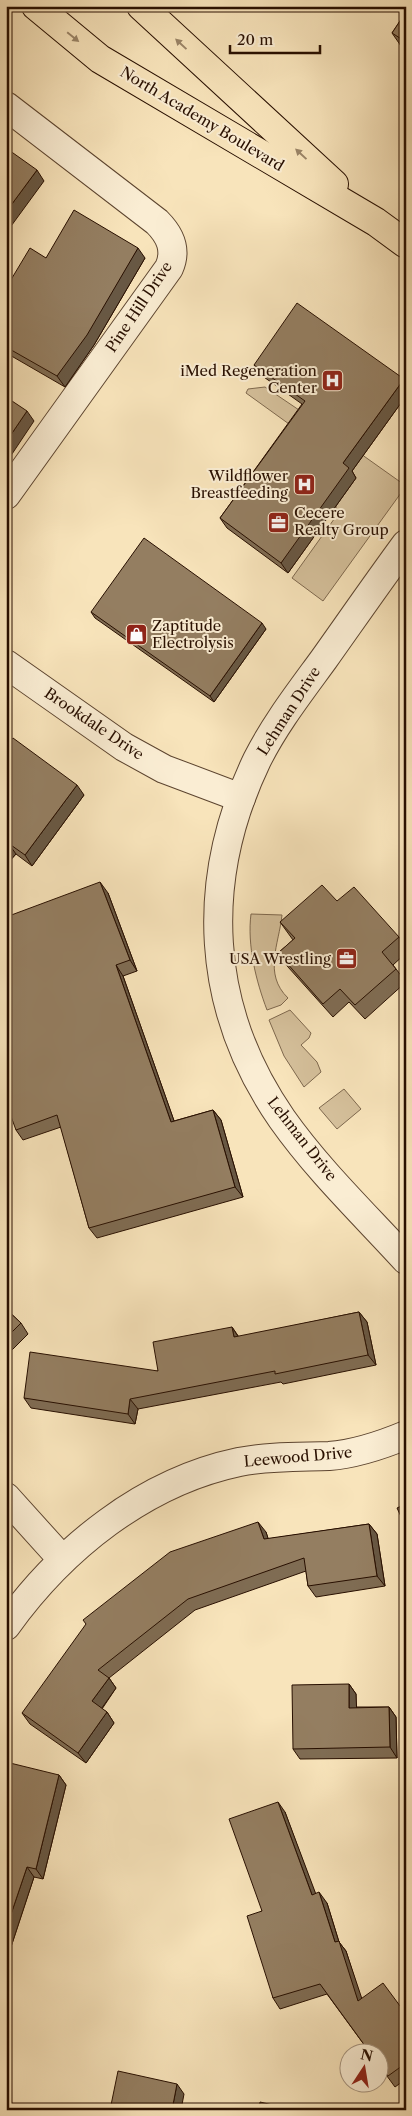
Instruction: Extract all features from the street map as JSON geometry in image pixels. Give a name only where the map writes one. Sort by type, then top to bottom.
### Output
[{"type":"highway","name":"North Academy Boulevard","points":[[36,6],[100,60],[376,222],[406,244]]},
{"type":"highway","name":"North Academy Boulevard","points":[[141,6],[376,222]]},
{"type":"street","name":"Pine Hill Drive","points":[[6,106],[157,222],[169,237],[173,254],[169,268],[6,495]]},
{"type":"street","name":"Lehman Drive","points":[[406,544],[275,728],[258,758],[241,798],[227,848],[218,907],[217,927],[224,988],[242,1047],[262,1086],[288,1127],[324,1171],[406,1260]]},
{"type":"street","name":"Brookdale Drive","points":[[6,664],[108,737],[131,751],[164,769],[241,798]]},
{"type":"street","name":"Leewood Drive","points":[[6,1626],[27,1596],[62,1558],[114,1518],[150,1495],[200,1473],[239,1462],[284,1456],[331,1456],[369,1449],[406,1435]]},
{"type":"street","points":[[6,1497],[62,1558]]},
{"type":"shaded area","points":[[265,387],[299,410],[289,424],[246,393],[248,389]]},
{"type":"shaded area","points":[[306,415],[406,486],[323,601],[292,578],[337,515],[336,506]]},
{"type":"shaded area","points":[[251,914],[282,915],[274,958],[274,969],[280,989],[288,998],[281,1005],[267,1010],[253,963],[250,938]]},
{"type":"shaded area","points":[[290,1010],[311,1033],[309,1038],[301,1045],[317,1062],[321,1072],[304,1087],[284,1056],[269,1020]]},
{"type":"shaded area","points":[[344,1089],[361,1109],[337,1129],[319,1108]]},
{"type":"building","points":[[406,12],[406,42],[392,33]]},
{"type":"building","points":[[6,148],[37,170],[6,212]]},
{"type":"building","points":[[74,210],[138,248],[87,335],[57,376],[6,347],[6,288],[30,248],[46,258]]},
{"type":"building","points":[[297,303],[404,379],[343,463],[349,468],[281,563],[220,518],[305,401],[254,365]]},
{"type":"building","points":[[6,397],[27,411],[6,442]]},
{"type":"building","points":[[144,538],[262,623],[210,696],[91,612]]},
{"type":"building","points":[[13,738],[77,785],[25,855],[8,843],[6,846],[6,746]]},
{"type":"building","points":[[100,882],[130,960],[116,965],[171,1122],[213,1110],[235,1187],[89,1228],[57,1115],[16,1130],[6,1103],[6,917]]},
{"type":"building","name":"USA Wrestling","points":[[322,885],[337,901],[354,887],[399,937],[382,952],[396,969],[355,1005],[340,989],[323,1004],[278,953],[295,938],[280,922]]},
{"type":"building","points":[[6,1309],[21,1323],[6,1338]]},
{"type":"building","points":[[359,1312],[368,1355],[275,1374],[275,1371],[130,1399],[128,1414],[24,1398],[30,1352],[158,1371],[153,1342],[232,1327],[234,1337]]},
{"type":"building","points":[[406,1504],[406,1527],[397,1508]]},
{"type":"building","points":[[258,1522],[264,1539],[369,1524],[377,1576],[308,1586],[304,1558],[188,1599],[98,1670],[109,1678],[92,1701],[107,1712],[78,1753],[22,1713],[86,1624],[83,1620],[170,1552]]},
{"type":"building","points":[[349,1684],[349,1708],[389,1707],[390,1747],[293,1749],[292,1685]]},
{"type":"building","points":[[10,1763],[59,1775],[36,1869],[27,1867],[6,1929],[6,1779]]},
{"type":"building","points":[[278,1802],[312,1895],[319,1892],[335,1942],[339,1941],[358,2001],[383,1983],[406,2014],[406,2063],[390,2075],[390,2044],[364,2044],[320,1984],[273,1998],[247,1916],[262,1911],[229,1819]]},
{"type":"building","points":[[118,2071],[177,2084],[172,2110],[110,2110]]},
{"type":"building","points":[[260,2102],[294,2110],[259,2110]]},
{"type":"place","name":"iMed Regeneration Center","points":[[333,380]]},
{"type":"place","name":"Wildflower Breastfeeding","points":[[304,485]]},
{"type":"place","name":"Cecere Realty Group","points":[[278,522]]},
{"type":"place","name":"Zaptitude Electrolysis","points":[[136,635]]},
{"type":"place","name":"USA Wrestling","points":[[347,959]]}]
